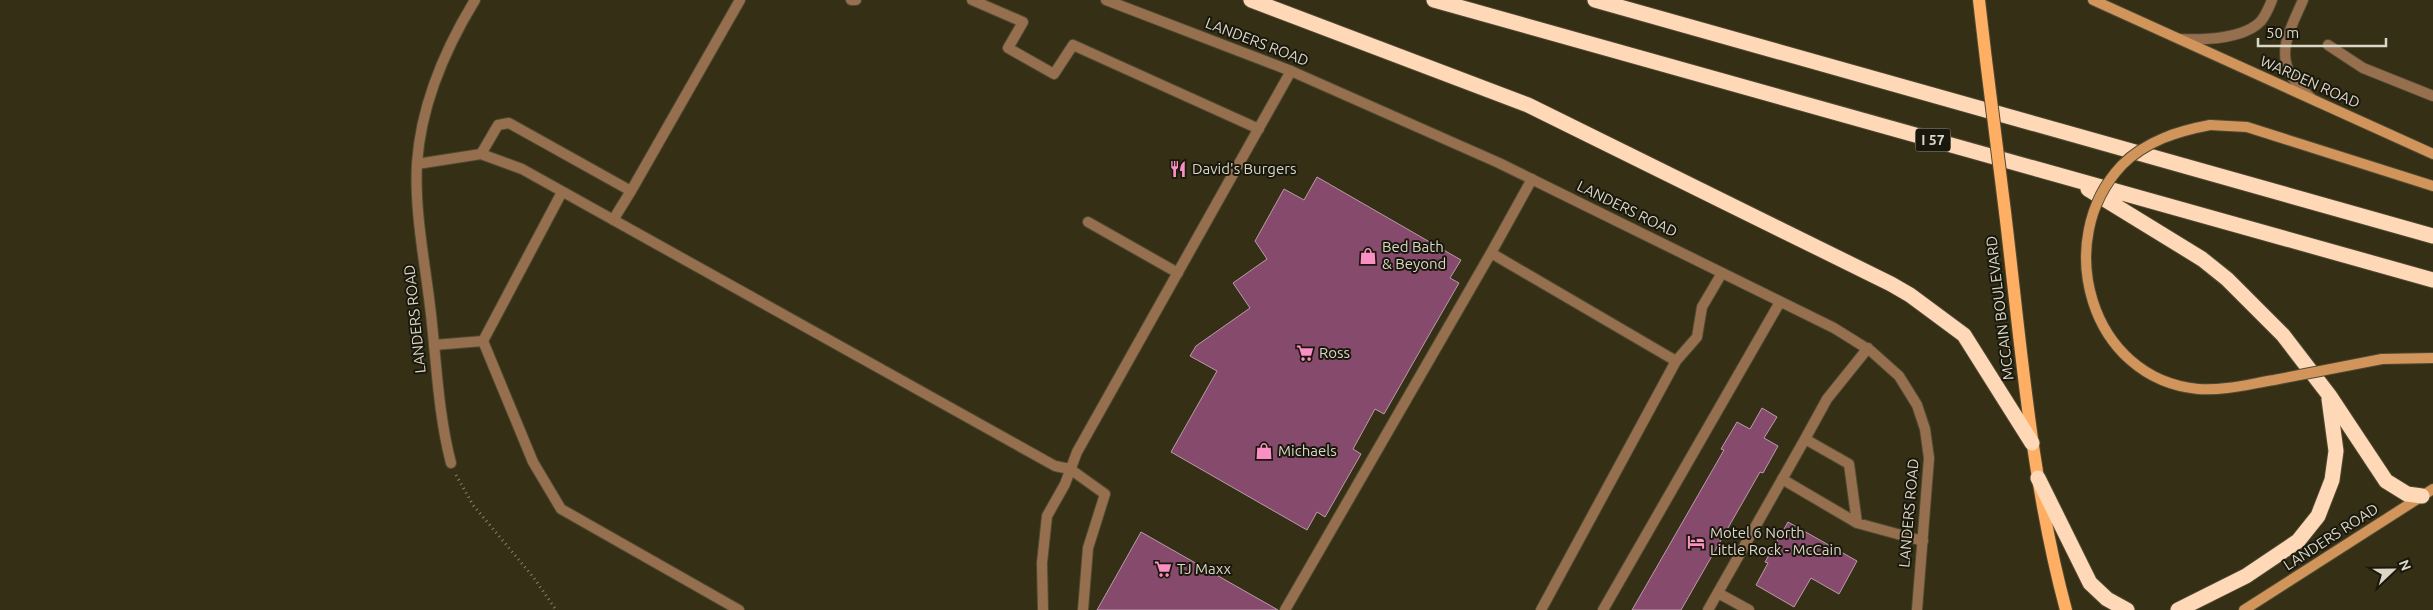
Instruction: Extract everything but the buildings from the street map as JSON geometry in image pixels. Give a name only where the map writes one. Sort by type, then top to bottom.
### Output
[{"type":"highway","points":[[1251,0],[1528,105],[1891,284],[1910,295],[1964,336],[2032,443]]},
{"type":"highway","name":"I 57","points":[[1434,0],[2433,280]]},
{"type":"highway","points":[[1595,0],[2433,236]]},
{"type":"highway","points":[[2072,179],[2202,259],[2227,279],[2284,335],[2329,395],[2386,480],[2407,494],[2427,492]]},
{"type":"highway","points":[[2178,610],[2246,576],[2298,541],[2318,516],[2332,480],[2336,452],[2329,395]]},
{"type":"highway","points":[[2038,478],[2090,583],[2107,599],[2127,610]]},
{"type":"main road","name":"MCCAIN BOULEVARD","points":[[1979,0],[2032,443],[2057,578],[2066,610]]},
{"type":"main road","name":"WARDEN ROAD","points":[[2093,0],[2433,154]]},
{"type":"main road","points":[[2433,186],[2246,128],[2210,125],[2184,130],[2156,140],[2124,164],[2112,178],[2091,218],[2086,244],[2086,279],[2094,308],[2115,345],[2137,367],[2166,381],[2198,389],[2230,388],[2382,359],[2433,358]]},
{"type":"main road","name":"LANDERS ROAD","points":[[2244,610],[2427,492]]},
{"type":"street","name":"LANDERS ROAD","points":[[451,463],[438,393],[419,207],[417,164],[424,113],[452,43],[474,0]]},
{"type":"street","points":[[613,220],[740,0]]},
{"type":"street","points":[[851,0],[856,0]]},
{"type":"street","points":[[972,0],[1023,22],[1008,48],[1054,74],[1074,45],[1259,129]]},
{"type":"street","name":"LANDERS ROAD","points":[[1106,0],[1291,71],[1532,179],[1780,302],[1868,348],[1899,376],[1917,404],[1925,429],[1929,458],[1917,610]]},
{"type":"street","points":[[2179,39],[2224,37],[2252,27],[2266,15],[2272,0]]},
{"type":"street","points":[[2303,0],[2284,46],[2285,62],[2291,76],[2312,99]]},
{"type":"street","points":[[2328,46],[2363,68],[2433,96]]},
{"type":"street","points":[[1043,610],[1042,563],[1047,516],[1065,484],[1070,469],[1291,71]]},
{"type":"street","points":[[481,154],[498,125],[509,123],[631,191]]},
{"type":"street","points":[[417,164],[481,154],[522,169],[1055,466],[1070,469],[1105,494],[1088,548],[1082,610]]},
{"type":"street","points":[[1285,610],[1532,179]]},
{"type":"street","points":[[483,341],[562,192]]},
{"type":"street","points":[[1088,222],[1178,273]]},
{"type":"street","points":[[1491,253],[1676,362]]},
{"type":"street","points":[[1541,610],[1676,362],[1697,337],[1702,307],[1722,273]]},
{"type":"street","points":[[1602,610],[1780,302]]},
{"type":"street","points":[[434,345],[483,341]]},
{"type":"street","points":[[483,341],[533,462],[561,509],[739,610]]},
{"type":"street","points":[[1708,610],[1827,399],[1868,348]]},
{"type":"street","points":[[1805,439],[1849,464],[1857,523]]},
{"type":"street","points":[[1782,479],[1857,523],[1923,541]]},
{"type":"street","points":[[1718,593],[1748,610]]},
{"type":"path","points":[[451,463],[461,486],[473,505],[534,578],[556,610]]},
{"type":"place","name":"David's Burgers","points":[[1178,169]]},
{"type":"place","name":"Bed Bath & Beyond","points":[[1368,256]]},
{"type":"place","name":"Ross","points":[[1305,353]]},
{"type":"place","name":"Michaels","points":[[1264,451]]},
{"type":"place","name":"Motel 6 North Little Rock - McCain","points":[[1696,542]]},
{"type":"place","name":"TJ Maxx","points":[[1163,569]]}]
